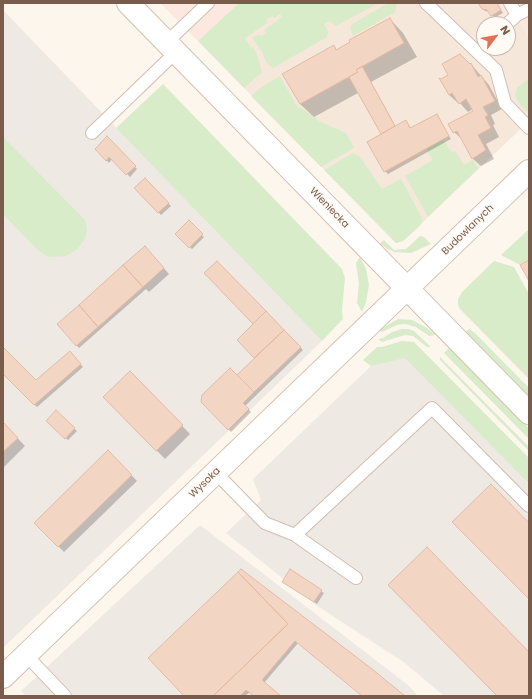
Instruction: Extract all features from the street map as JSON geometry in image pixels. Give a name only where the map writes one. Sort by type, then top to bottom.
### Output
[{"type":"street","name":"Wieniecka","points":[[128,3],[529,413]]},
{"type":"street","name":"Budowlanych","points":[[407,288],[529,171]]},
{"type":"street","name":"Wysoka","points":[[3,678],[407,288]]},
{"type":"lane","points":[[92,133],[172,47],[208,3]]},
{"type":"lane","points":[[426,3],[476,45]]},
{"type":"lane","points":[[510,3],[517,15],[529,9]]},
{"type":"lane","points":[[487,56],[496,70],[505,102],[529,128]]},
{"type":"lane","points":[[295,535],[432,408],[529,506]]},
{"type":"lane","points":[[215,472],[265,523],[295,535],[356,578]]},
{"type":"lane","points":[[26,655],[65,696]]},
{"type":"shaded area","points":[[160,3],[239,3],[198,41]]},
{"type":"shaded area","points":[[239,3],[478,3],[487,10],[491,16],[476,16],[476,56],[516,56],[516,24],[520,22],[529,36],[529,121],[418,228],[403,241],[396,243],[198,41]]},
{"type":"shaded area","points":[[478,3],[529,3],[529,36],[520,22],[516,24],[516,16],[491,16],[487,10],[482,9]]},
{"type":"shaded area","points":[[3,10],[322,341],[3,648]]},
{"type":"shaded area","points":[[405,357],[529,484],[529,696],[444,696],[405,663],[316,605],[226,533],[261,500],[253,479],[371,366]]},
{"type":"shaded area","points":[[200,525],[408,685],[418,696],[26,696],[21,691]]},
{"type":"green space","points":[[239,3],[379,3],[336,26],[330,21],[324,24],[328,32],[327,37],[273,68],[266,62],[262,52],[252,38],[259,34],[260,36],[266,33],[264,30],[282,17],[280,14],[274,18],[272,16],[266,20],[267,23],[245,38],[257,54],[262,72],[244,88],[198,41]]},
{"type":"green space","points":[[388,3],[397,3],[395,12],[353,36],[350,27],[352,24]]},
{"type":"green space","points":[[280,76],[298,108],[300,107],[319,121],[346,133],[354,148],[321,167],[251,96],[263,86]]},
{"type":"green space","points":[[529,78],[529,114],[518,102],[515,95],[517,88]]},
{"type":"green space","points":[[163,84],[342,269],[345,278],[342,310],[343,319],[322,341],[116,128]]},
{"type":"green space","points":[[3,137],[85,220],[87,229],[85,239],[76,250],[66,256],[48,257],[39,251],[3,214]]},
{"type":"green space","points":[[443,140],[452,152],[455,151],[464,165],[473,160],[478,169],[428,217],[405,176],[433,160],[426,149]]},
{"type":"green space","points":[[353,153],[359,156],[382,189],[401,179],[422,219],[421,224],[403,241],[396,243],[324,170]]},
{"type":"green space","points":[[529,229],[529,260],[520,265],[501,255]]},
{"type":"green space","points":[[420,236],[424,237],[431,244],[411,253],[394,252],[379,244],[384,240],[394,250],[406,249]]},
{"type":"green space","points":[[360,257],[366,269],[369,285],[366,302],[362,312],[357,303],[359,284],[356,263]]},
{"type":"green space","points":[[494,261],[514,267],[529,294],[529,379],[460,309],[458,305],[458,299],[462,292]]},
{"type":"green space","points":[[398,319],[412,320],[436,335],[429,336],[416,327],[405,324],[397,325],[382,332],[379,330]]},
{"type":"green space","points":[[402,329],[414,331],[431,347],[427,347],[413,336],[405,335],[382,342],[378,339]]},
{"type":"green space","points":[[469,329],[475,333],[529,388],[529,398],[465,332]]},
{"type":"green space","points":[[402,341],[414,342],[529,458],[529,484],[405,358],[371,366],[363,360],[377,347]]},
{"type":"green space","points":[[450,347],[529,428],[529,439],[444,353]]},
{"type":"green space","points":[[440,357],[529,447],[529,451],[440,360]]},
{"type":"building","points":[[478,3],[497,3],[501,10],[491,16],[487,10],[482,9]]},
{"type":"building","points":[[390,18],[404,43],[356,70],[358,72],[300,104],[282,74],[334,45],[336,50],[350,42],[349,40]]},
{"type":"building","points":[[460,54],[470,64],[471,63],[478,77],[481,75],[495,101],[483,107],[488,115],[485,117],[491,128],[478,135],[486,150],[472,159],[457,131],[453,133],[448,124],[473,111],[466,99],[459,104],[452,93],[449,95],[439,78],[441,79],[448,75],[442,64]]},
{"type":"building","points":[[362,66],[395,126],[381,134],[349,77],[358,72],[356,70]]},
{"type":"building","points":[[437,114],[449,136],[384,172],[367,142],[406,120],[410,128]]},
{"type":"building","points":[[107,136],[136,166],[126,175],[109,157],[106,161],[95,149]]},
{"type":"building","points":[[145,178],[169,203],[158,213],[134,188]]},
{"type":"building","points":[[189,220],[203,234],[189,248],[175,234]]},
{"type":"building","points":[[145,246],[164,268],[143,287],[123,265]]},
{"type":"building","points":[[529,260],[529,281],[520,265]]},
{"type":"building","points":[[217,261],[266,311],[253,324],[204,273]]},
{"type":"building","points":[[123,265],[143,287],[98,327],[79,305]]},
{"type":"building","points":[[79,305],[98,327],[76,346],[57,324]]},
{"type":"building","points":[[266,311],[284,330],[254,358],[237,340]]},
{"type":"building","points":[[284,330],[301,347],[254,392],[237,375]]},
{"type":"building","points":[[3,347],[36,380],[70,351],[81,364],[34,405],[3,374]]},
{"type":"building","points":[[230,368],[254,392],[243,403],[249,409],[228,430],[201,402],[202,395]]},
{"type":"building","points":[[130,371],[183,425],[156,451],[103,397]]},
{"type":"building","points":[[56,410],[75,428],[65,439],[46,421]]},
{"type":"building","points":[[3,422],[18,438],[3,452]]},
{"type":"building","points":[[108,450],[132,475],[58,547],[34,523]]},
{"type":"building","points":[[491,484],[529,523],[529,599],[452,522]]},
{"type":"building","points":[[427,547],[529,652],[529,696],[497,696],[388,585]]},
{"type":"building","points":[[241,569],[405,696],[362,696],[295,641],[262,680],[281,696],[254,696],[246,690],[240,696],[213,696],[288,624],[238,572]]},
{"type":"building","points":[[290,569],[322,590],[314,602],[282,582]]},
{"type":"building","points":[[238,572],[288,624],[213,696],[184,696],[148,658]]}]
